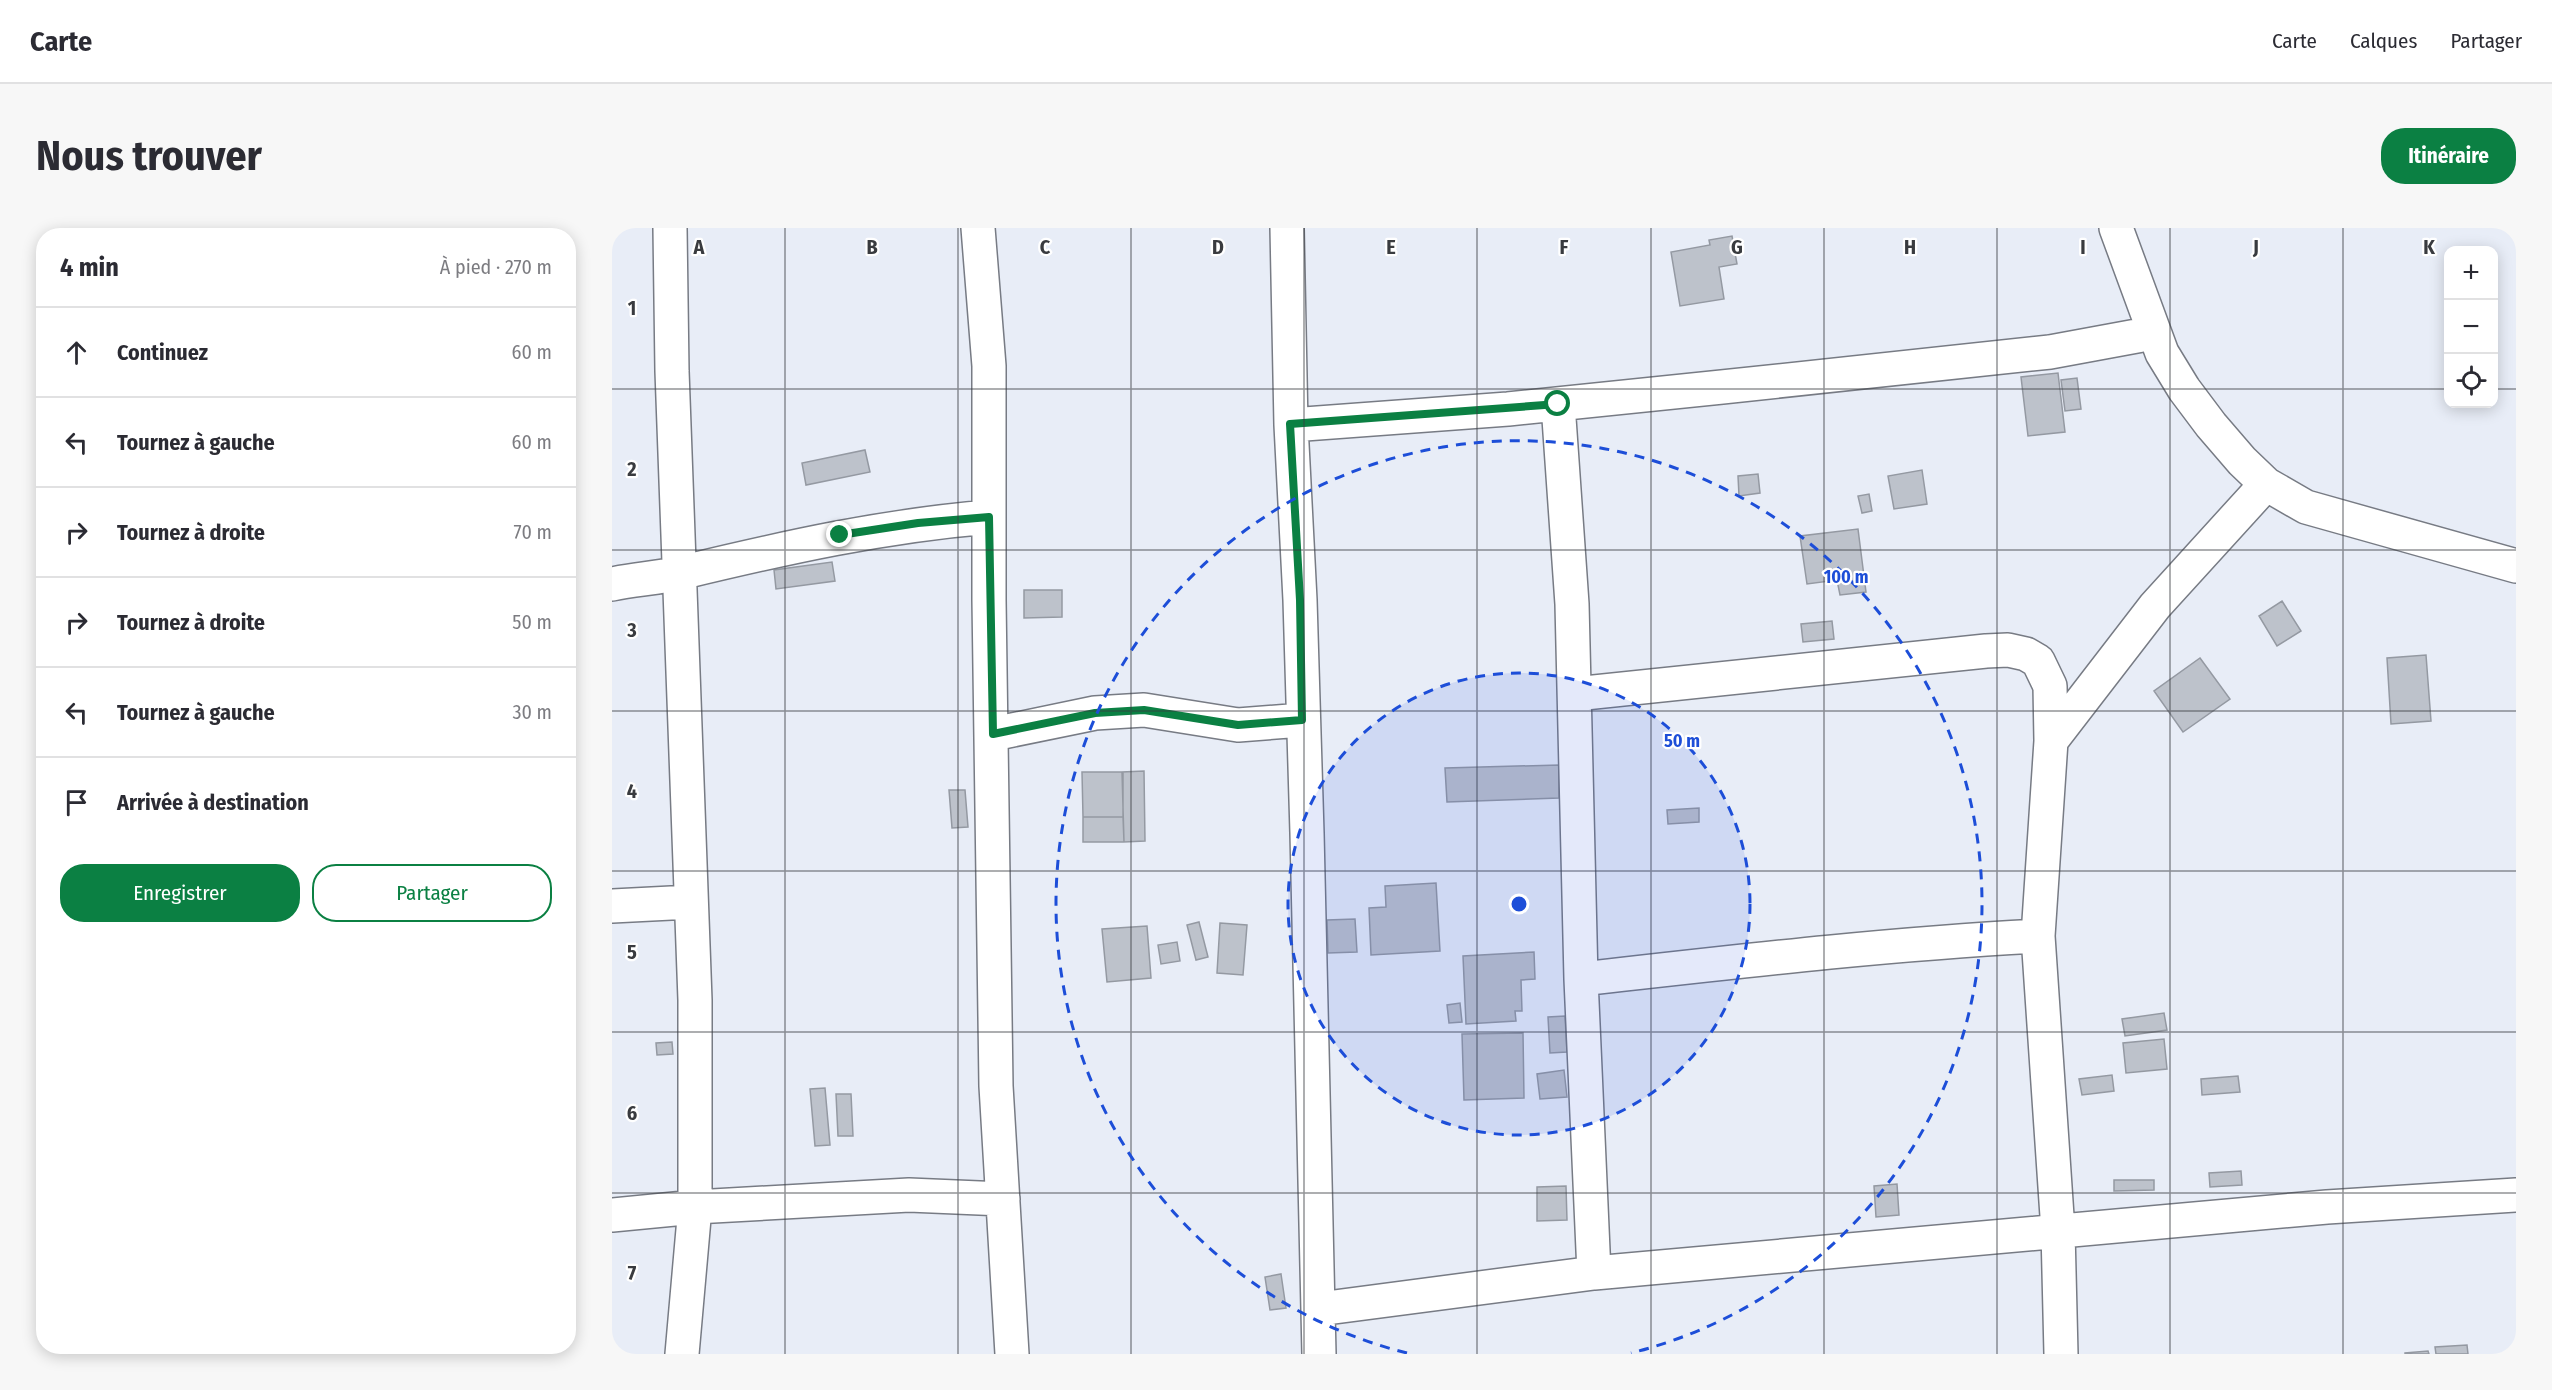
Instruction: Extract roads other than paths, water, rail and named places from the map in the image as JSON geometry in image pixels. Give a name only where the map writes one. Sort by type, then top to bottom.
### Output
[{"type":"street","points":[[670,228],[672,371],[695,1000],[695,1207],[682,1354]]},
{"type":"street","points":[[978,228],[989,366],[996,1086],[1012,1354]]},
{"type":"street","points":[[1287,228],[1290,424],[1299,588],[1319,1309],[1318,1354]]},
{"type":"street","points":[[2116,228],[2153,333],[2184,389],[2242,461],[2266,484],[2306,507],[2516,566]]},
{"type":"street","points":[[1290,424],[1558,404],[2050,352],[2153,333]]},
{"type":"street","points":[[1558,404],[1572,604],[1581,979],[1594,1273]]},
{"type":"street","points":[[2051,741],[2155,606],[2266,484]]},
{"type":"street","points":[[612,585],[681,573],[751,554],[840,535],[918,523],[989,517]]},
{"type":"street","points":[[1575,694],[2008,650],[2026,654],[2038,661],[2045,671],[2050,686],[2051,741],[2038,936],[2058,1231],[2061,1354]]},
{"type":"street","points":[[993,734],[1095,713],[1144,710],[1238,725],[1302,720]]},
{"type":"street","points":[[612,906],[691,902]]},
{"type":"street","points":[[1581,979],[1875,947],[2038,936]]},
{"type":"street","points":[[612,1215],[695,1207],[909,1195],[1003,1199]]},
{"type":"street","points":[[1319,1309],[1594,1273],[2327,1208],[2516,1195]]}]
